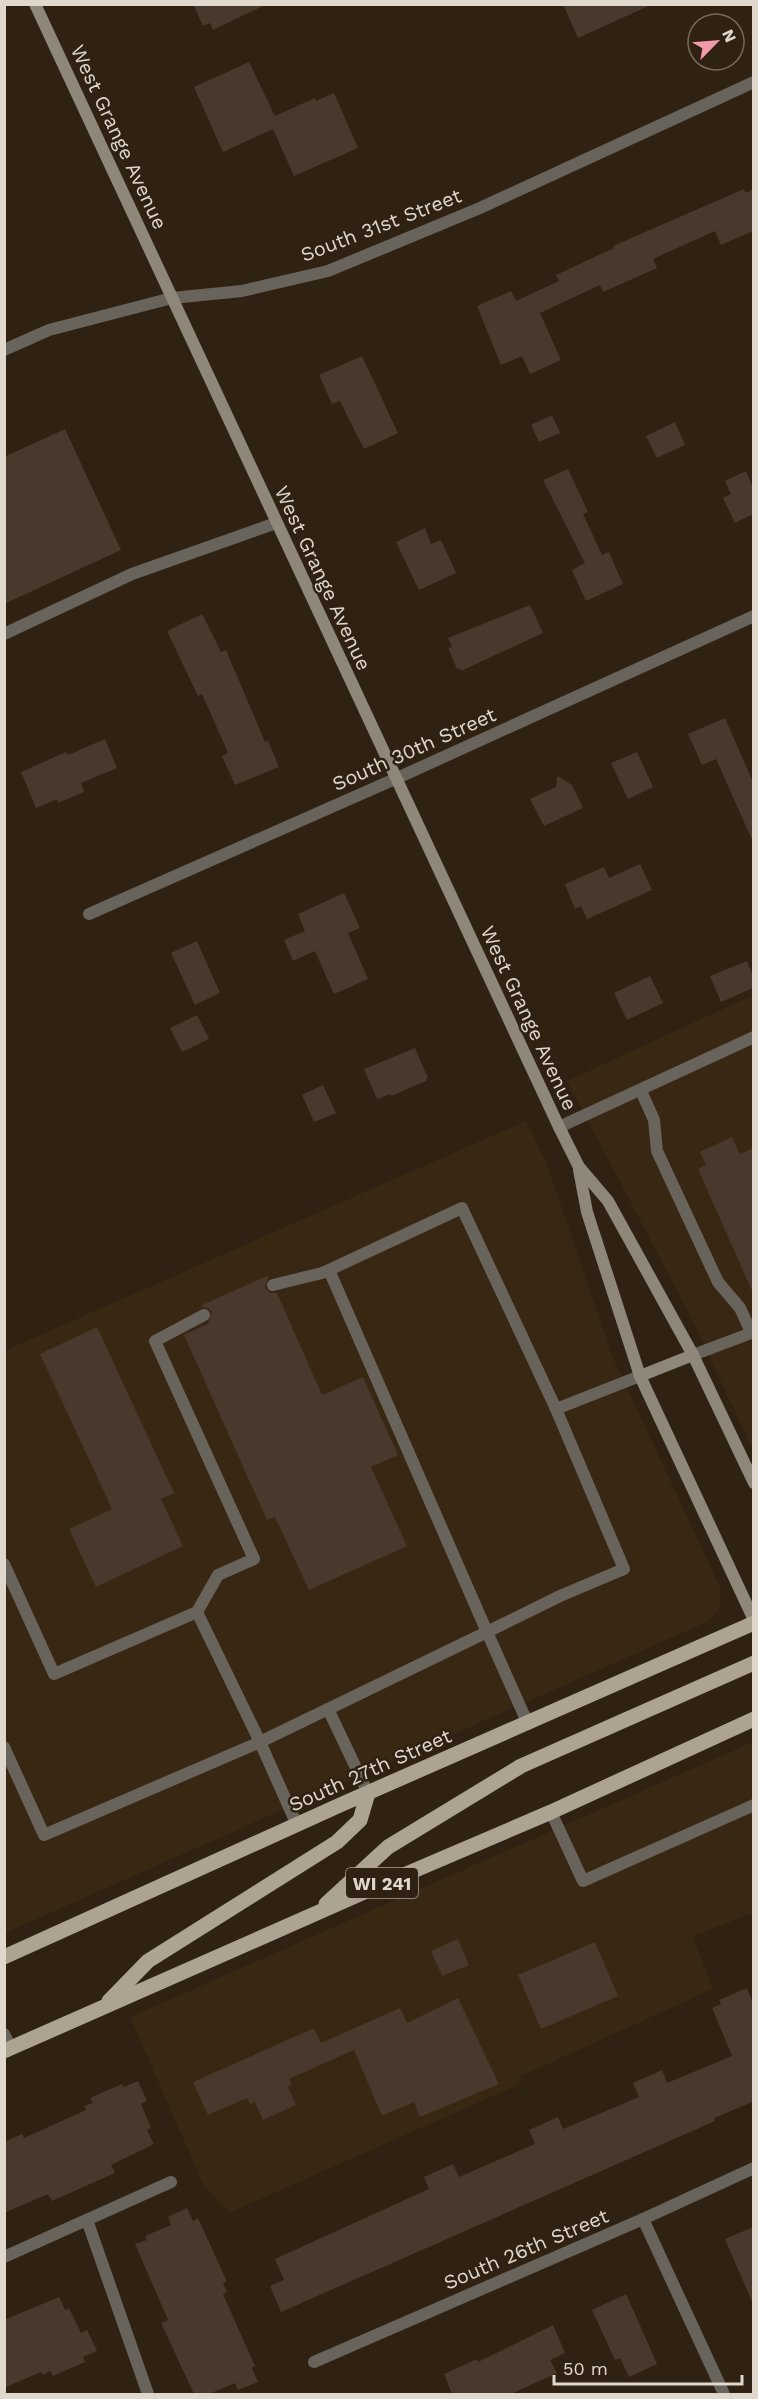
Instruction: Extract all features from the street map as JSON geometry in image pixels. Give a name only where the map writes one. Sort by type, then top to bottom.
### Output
[{"type":"main road","name":"South 27th Street","points":[[4,1957],[753,1622]]},
{"type":"main road","points":[[317,1912],[388,1847],[521,1766],[753,1663]]},
{"type":"main road","name":"WI 241","points":[[8,2049],[317,1912],[551,1812],[753,1719]]},
{"type":"main road","points":[[103,2007],[148,1961],[337,1842],[360,1820],[368,1793]]},
{"type":"street","name":"West Grange Avenue","points":[[35,4],[559,1127],[579,1167],[608,1201],[693,1355],[753,1483]]},
{"type":"street","name":"South 31st Street","points":[[4,350],[49,330],[172,298],[242,291],[328,271],[480,208],[753,82]]},
{"type":"street","points":[[4,634],[132,574],[276,523]]},
{"type":"street","name":"South 30th Street","points":[[89,914],[395,779],[753,616]]},
{"type":"street","points":[[559,1127],[753,1037]]},
{"type":"street","points":[[556,1409],[752,1332],[740,1308],[718,1282],[657,1151],[654,1120],[640,1091]]},
{"type":"street","name":"West Grange Avenue","points":[[579,1167],[587,1212],[640,1376],[753,1622]]},
{"type":"street","points":[[4,1747],[44,1835],[260,1742],[560,1596],[624,1569],[556,1409],[462,1208],[328,1270],[273,1285]]},
{"type":"street","points":[[328,1270],[528,1724]]},
{"type":"street","points":[[4,1564],[54,1674],[196,1612],[218,1575],[254,1559],[155,1341],[204,1315]]},
{"type":"street","points":[[196,1612],[260,1742],[297,1825]]},
{"type":"street","points":[[328,1709],[368,1793]]},
{"type":"street","points":[[551,1812],[583,1881],[753,1804]]},
{"type":"street","points":[[4,2034],[8,2049]]},
{"type":"street","name":"South 26th Street","points":[[314,2362],[753,2169]]},
{"type":"street","points":[[4,2257],[171,2182]]},
{"type":"street","points":[[643,2219],[724,2394]]},
{"type":"street","points":[[87,2220],[147,2394]]},
{"type":"shaded area","points":[[753,995],[753,1450],[691,1317],[567,1081]]},
{"type":"shaded area","points":[[526,1121],[547,1164],[613,1358],[720,1587],[720,1608],[707,1622],[5,1933],[4,1351]]},
{"type":"shaded area","points":[[753,1742],[753,1913],[693,1936],[713,1989],[521,2076],[518,2085],[229,2213],[203,2184],[130,2017]]},
{"type":"building","points":[[193,4],[267,4],[213,30],[210,23],[203,26]]},
{"type":"building","points":[[563,4],[653,4],[578,38]]},
{"type":"building","points":[[249,62],[275,116],[315,98],[316,101],[334,93],[358,148],[294,176],[273,129],[223,152],[194,87]]},
{"type":"building","points":[[744,189],[746,193],[753,189],[753,231],[721,245],[715,231],[653,259],[657,268],[603,292],[600,285],[540,313],[561,360],[530,374],[522,356],[501,365],[477,306],[511,291],[516,301],[559,281],[556,275],[614,248],[613,246]]},
{"type":"building","points":[[362,356],[398,433],[364,449],[340,401],[332,404],[319,375]]},
{"type":"building","points":[[552,415],[560,433],[539,442],[531,425]]},
{"type":"building","points":[[675,422],[685,445],[657,458],[646,436]]},
{"type":"building","points":[[65,429],[121,550],[4,604],[4,457]]},
{"type":"building","points":[[568,469],[588,512],[583,514],[602,555],[609,552],[623,584],[586,601],[572,570],[585,563],[543,480]]},
{"type":"building","points":[[746,471],[753,488],[753,514],[735,523],[723,498],[731,494],[725,481]]},
{"type":"building","points":[[425,528],[431,544],[441,540],[456,573],[419,590],[396,542]]},
{"type":"building","points":[[530,605],[543,633],[461,671],[460,668],[457,669],[448,648],[452,647],[448,638]]},
{"type":"building","points":[[202,614],[221,652],[226,650],[265,742],[268,741],[279,767],[235,785],[222,756],[228,753],[202,694],[198,696],[167,631]]},
{"type":"building","points":[[725,718],[753,782],[753,842],[716,759],[702,765],[688,734]]},
{"type":"building","points":[[105,739],[117,768],[81,783],[84,792],[58,803],[57,799],[36,808],[21,772],[66,752],[68,755]]},
{"type":"building","points":[[637,752],[653,787],[628,799],[611,763]]},
{"type":"building","points":[[557,776],[572,785],[583,808],[544,826],[530,799],[556,787]]},
{"type":"building","points":[[640,864],[652,890],[587,919],[581,906],[575,909],[565,884],[604,867],[609,878]]},
{"type":"building","points":[[344,893],[360,928],[348,933],[368,979],[334,994],[315,951],[293,961],[284,940],[305,931],[298,914]]},
{"type":"building","points":[[197,941],[220,993],[195,1005],[171,953]]},
{"type":"building","points":[[747,961],[753,976],[753,988],[721,1002],[710,976]]},
{"type":"building","points":[[650,976],[663,1003],[627,1020],[614,993]]},
{"type":"building","points":[[197,1015],[209,1039],[182,1052],[170,1028]]},
{"type":"building","points":[[415,1048],[428,1078],[426,1081],[391,1096],[390,1094],[377,1099],[364,1069]]},
{"type":"building","points":[[323,1085],[336,1113],[314,1122],[302,1095]]},
{"type":"building","points":[[732,1137],[740,1154],[753,1148],[753,1293],[698,1169],[706,1165],[700,1152]]},
{"type":"building","points":[[269,1275],[265,1288],[270,1293],[277,1293],[322,1395],[363,1377],[398,1455],[371,1467],[407,1546],[309,1590],[275,1517],[267,1520],[184,1335],[208,1324],[212,1312],[200,1306]]},
{"type":"building","points":[[97,1327],[174,1493],[161,1499],[183,1546],[96,1587],[69,1529],[112,1509],[40,1354]]},
{"type":"building","points":[[458,1939],[469,1965],[442,1976],[431,1951]]},
{"type":"building","points":[[595,1942],[618,1996],[541,2029],[518,1975]]},
{"type":"building","points":[[747,1988],[753,2004],[753,2105],[752,2102],[714,2118],[715,2121],[281,2312],[270,2286],[284,2280],[275,2259],[429,2189],[424,2177],[453,2164],[459,2177],[535,2144],[529,2130],[558,2117],[563,2129],[639,2097],[633,2083],[662,2070],[667,2083],[732,2056],[712,2008],[721,2004],[719,2000]]},
{"type":"building","points":[[458,1998],[499,2084],[420,2117],[414,2102],[382,2116],[354,2050],[289,2079],[292,2085],[288,2087],[296,2105],[263,2120],[255,2102],[250,2104],[247,2098],[208,2115],[193,2082],[314,2028],[321,2043],[400,2008],[407,2023]]},
{"type":"building","points":[[138,2081],[147,2101],[141,2104],[151,2128],[147,2130],[154,2144],[111,2165],[115,2173],[52,2201],[48,2194],[4,2213],[4,2142],[22,2134],[24,2138],[86,2110],[84,2106],[93,2103],[90,2098],[122,2084],[124,2087]]},
{"type":"building","points":[[187,2208],[193,2221],[198,2218],[227,2282],[223,2283],[227,2292],[223,2294],[255,2366],[252,2368],[258,2382],[238,2390],[235,2383],[209,2394],[194,2394],[161,2323],[168,2320],[135,2244],[147,2240],[145,2236],[171,2225],[168,2217]]},
{"type":"building","points":[[753,2227],[753,2304],[725,2239]]},
{"type":"building","points":[[626,2294],[657,2364],[629,2377],[620,2358],[615,2360],[592,2310]]},
{"type":"building","points":[[59,2297],[65,2310],[69,2308],[81,2333],[87,2330],[97,2351],[83,2357],[85,2362],[53,2376],[50,2371],[43,2375],[41,2372],[4,2388],[4,2320]]},
{"type":"building","points":[[553,2325],[565,2353],[550,2360],[557,2373],[511,2394],[452,2394],[444,2374],[477,2359],[478,2362]]}]
